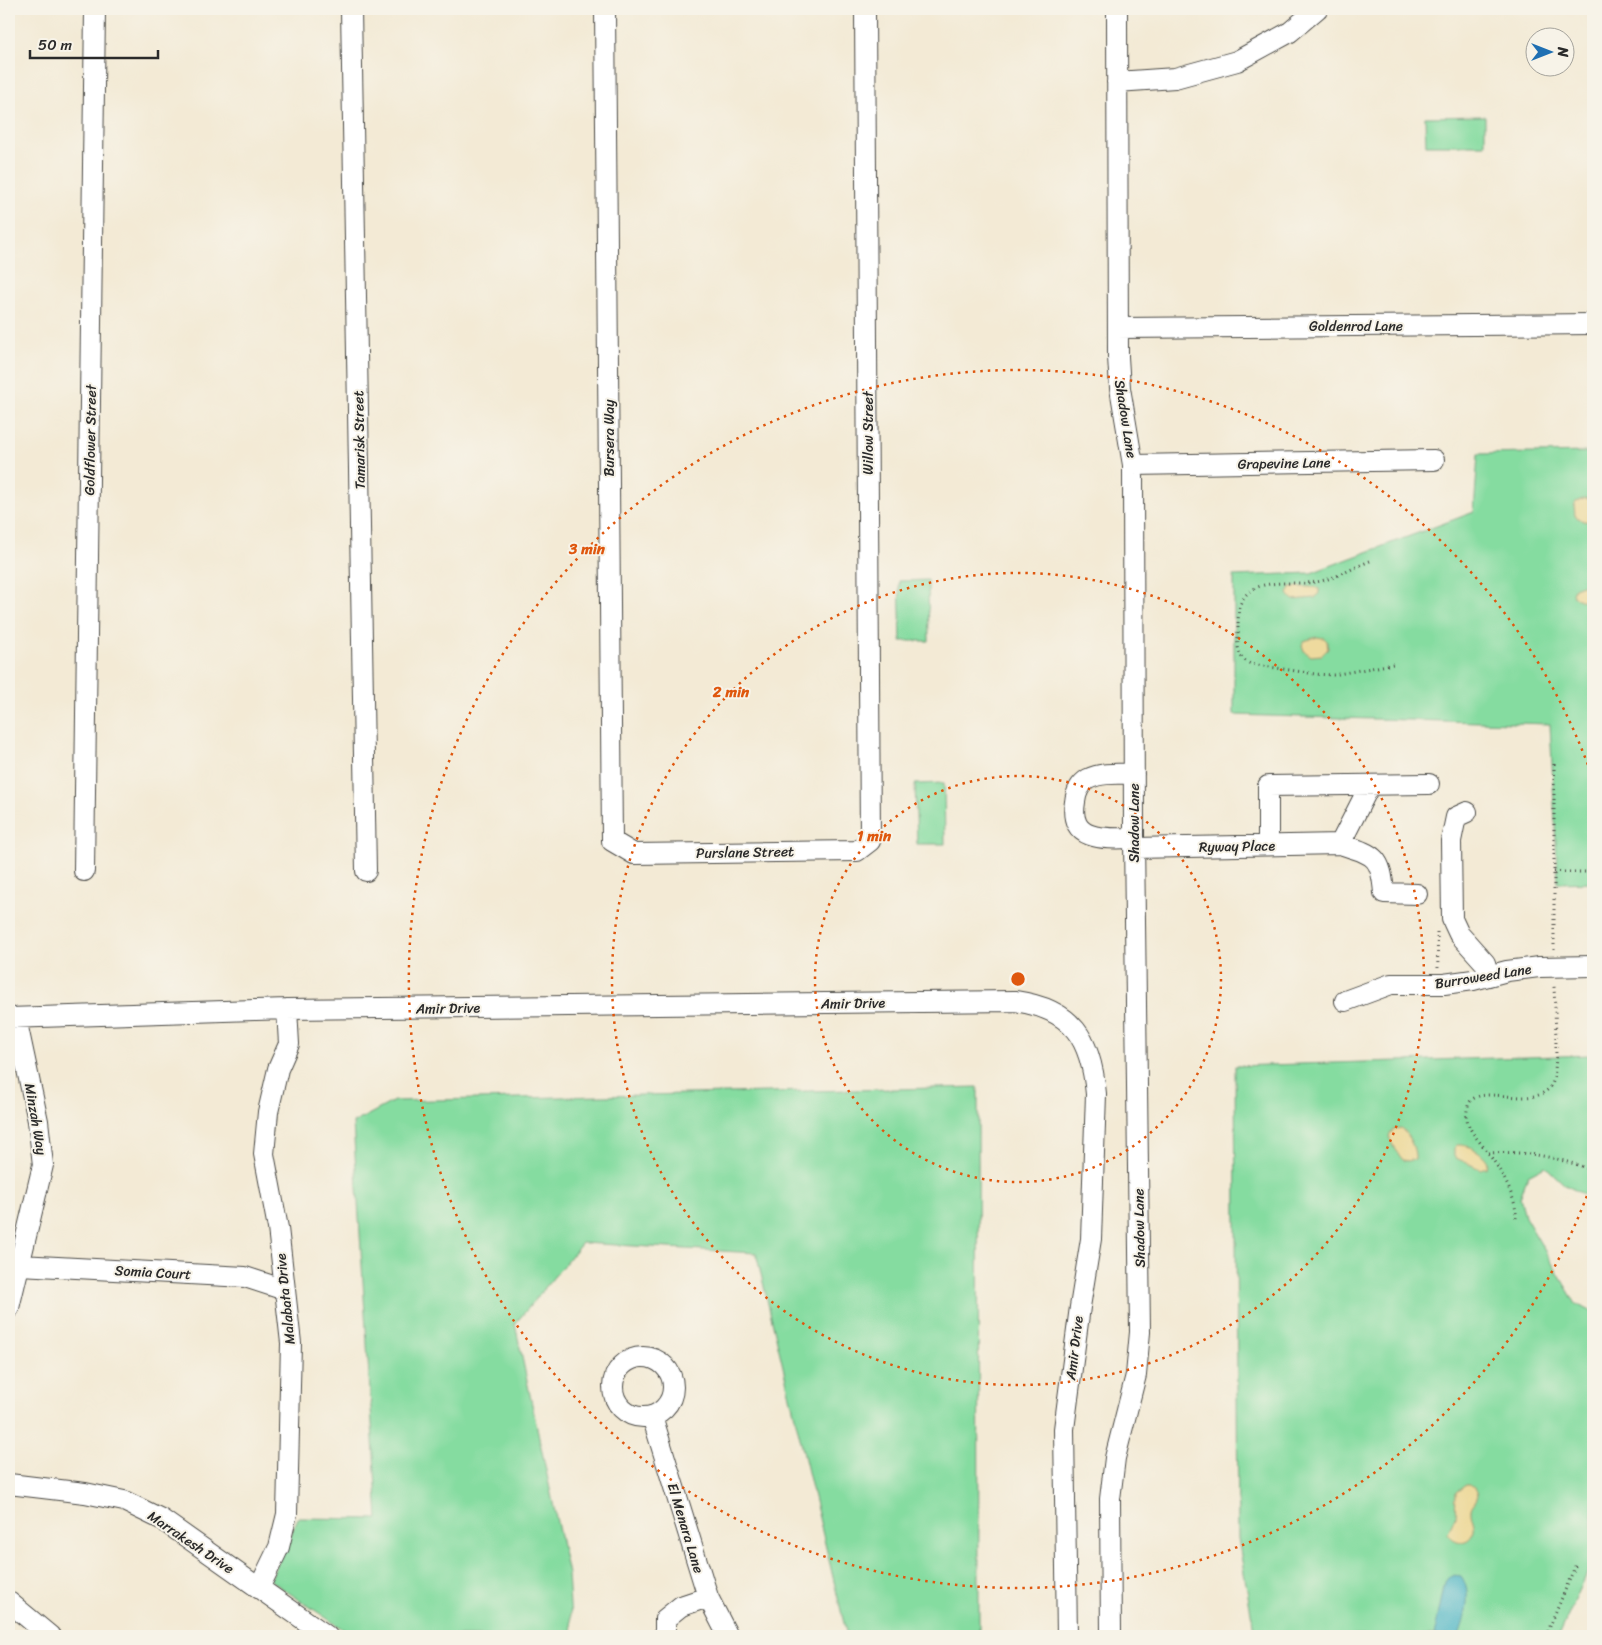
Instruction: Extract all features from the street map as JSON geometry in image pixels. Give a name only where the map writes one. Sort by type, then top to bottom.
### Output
[{"type":"street","name":"Goldflower Street","points":[[84,871],[95,9]]},
{"type":"street","name":"Tamarisk Street","points":[[351,9],[366,871]]},
{"type":"street","name":"Bursera Way","points":[[606,9],[612,841],[634,854]]},
{"type":"street","name":"Willow Street","points":[[857,851],[870,841],[864,9]]},
{"type":"street","name":"Shadow Lane","points":[[1111,1636],[1110,1498],[1115,1458],[1136,1375],[1140,1332],[1134,843],[1134,465],[1120,388],[1118,328],[1117,9]]},
{"type":"street","points":[[1117,82],[1175,78],[1237,61],[1290,32],[1317,9]]},
{"type":"street","name":"Goldenrod Lane","points":[[1118,328],[1593,324]]},
{"type":"street","name":"Grapevine Lane","points":[[1134,465],[1434,460]]},
{"type":"street","name":"Ryway Place","points":[[1134,774],[1098,775],[1081,785],[1076,795],[1074,817],[1078,826],[1087,834],[1134,843],[1340,844],[1368,853],[1378,863],[1383,880],[1384,893],[1417,894]]},
{"type":"street","points":[[1268,845],[1268,786],[1429,784]]},
{"type":"street","points":[[1340,844],[1370,785]]},
{"type":"street","points":[[1467,812],[1456,817],[1451,841],[1452,919],[1459,934],[1485,963],[1489,976]]},
{"type":"street","name":"Purslane Street","points":[[634,854],[857,851]]},
{"type":"street","name":"Burroweed Lane","points":[[1345,1002],[1391,984],[1438,984],[1473,980],[1507,971],[1593,966]]},
{"type":"street","name":"Amir Drive","points":[[12,1018],[287,1010],[1016,1001],[1034,1003],[1062,1016],[1076,1029],[1090,1056],[1096,1094],[1092,1239],[1080,1307],[1064,1429],[1067,1636]]},
{"type":"street","name":"Malabata Drive","points":[[259,1588],[279,1547],[287,1514],[291,1343],[278,1228],[264,1154],[268,1112],[278,1070],[289,1044],[287,1010]]},
{"type":"street","name":"Minzah Way","points":[[9,1308],[43,1164],[38,1121],[12,1018]]},
{"type":"street","name":"Somia Court","points":[[20,1265],[245,1277],[285,1290]]},
{"type":"street","name":"El Menara Lane","points":[[652,1416],[708,1597],[728,1636]]},
{"type":"street","name":"Marrakesh Drive","points":[[9,1484],[85,1493],[124,1501],[161,1519],[327,1636]]},
{"type":"street","points":[[665,1636],[665,1619],[681,1606],[708,1597]]},
{"type":"street","points":[[9,1602],[50,1636]]},
{"type":"path","points":[[1370,561],[1326,580],[1270,584],[1248,593],[1239,610],[1237,643],[1239,654],[1243,661],[1251,664],[1315,674],[1332,675],[1393,664]]},
{"type":"path","points":[[1516,1218],[1517,1213],[1514,1203],[1488,1152],[1471,1134],[1468,1107],[1476,1096],[1529,1098],[1540,1095],[1551,1086],[1554,1077],[1554,760]]},
{"type":"path","points":[[1554,872],[1593,872]]},
{"type":"path","points":[[1437,925],[1438,984]]},
{"type":"path","points":[[1488,1152],[1548,1156],[1588,1169]]},
{"type":"path","points":[[1546,1636],[1576,1564]]},
{"type":"green space","points":[[1485,116],[1485,145],[1426,145],[1425,117]]},
{"type":"green space","points":[[1593,452],[1593,882],[1558,883],[1550,724],[1234,715],[1234,576],[1311,573],[1474,512],[1478,454]]},
{"type":"green space","points":[[928,580],[929,641],[901,641],[899,581]]},
{"type":"green space","points":[[944,783],[945,844],[917,844],[915,784]]},
{"type":"green space","points":[[1593,1055],[1593,1199],[1565,1185],[1545,1166],[1528,1175],[1520,1198],[1525,1217],[1576,1304],[1593,1312],[1593,1560],[1559,1636],[1255,1636],[1238,1538],[1235,1066]]},
{"type":"green space","points":[[978,1087],[979,1636],[847,1636],[756,1253],[582,1243],[515,1324],[568,1574],[572,1636],[353,1636],[270,1580],[298,1518],[378,1519],[353,1123],[394,1101]]},
{"type":"sand","points":[[1585,498],[1593,501],[1593,522],[1583,521],[1575,516],[1574,506],[1576,502]]},
{"type":"sand","points":[[1582,585],[1593,585],[1593,597],[1579,600],[1572,593],[1574,588]]},
{"type":"sand","points":[[1291,587],[1315,587],[1319,589],[1319,593],[1315,598],[1293,600],[1288,594]]},
{"type":"sand","points":[[1317,637],[1324,638],[1327,641],[1328,649],[1322,655],[1311,656],[1304,651],[1302,645],[1304,641]]},
{"type":"sand","points":[[1401,1128],[1411,1142],[1415,1159],[1403,1160],[1395,1150],[1389,1137],[1393,1129]]},
{"type":"sand","points":[[1457,1145],[1470,1147],[1479,1152],[1486,1158],[1488,1162],[1487,1167],[1480,1169],[1456,1158],[1454,1148]]},
{"type":"sand","points":[[1466,1485],[1474,1487],[1478,1495],[1471,1509],[1474,1530],[1468,1540],[1460,1542],[1453,1539],[1448,1533],[1455,1517],[1456,1492]]},
{"type":"water","points":[[1453,1575],[1461,1576],[1467,1590],[1467,1606],[1459,1636],[1434,1636],[1445,1582]]}]
